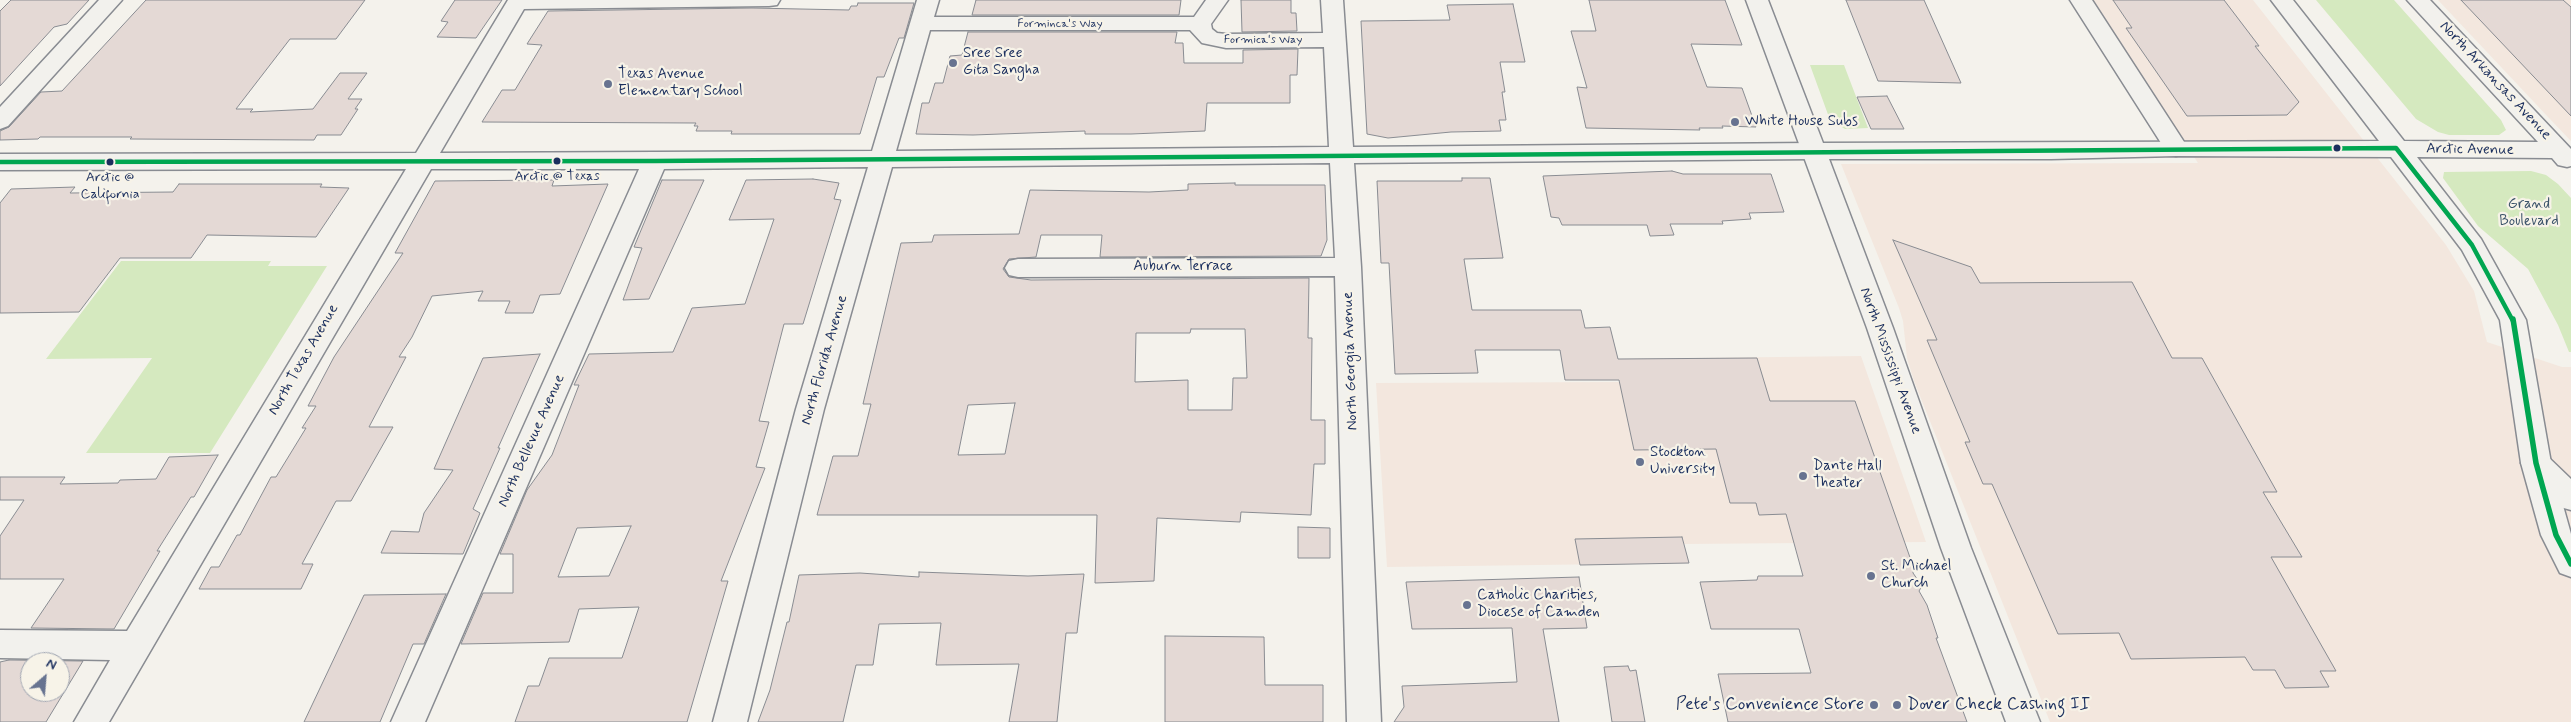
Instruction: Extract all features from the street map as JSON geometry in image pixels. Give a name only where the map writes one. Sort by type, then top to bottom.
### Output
[{"type":"street","points":[[0,121],[111,0]]},
{"type":"street","points":[[518,1],[768,0]]},
{"type":"street","points":[[1200,24],[1217,0]]},
{"type":"street","name":"North Georgia Avenue","points":[[1332,0],[1348,267],[1364,722]]},
{"type":"street","name":"North Mississippi Avenue","points":[[1757,0],[1809,135],[1812,151],[1880,328],[1956,548],[2023,722]]},
{"type":"street","points":[[2082,0],[2176,148]]},
{"type":"street","points":[[2282,0],[2472,245],[2513,320],[2536,463],[2556,535],[2571,564]]},
{"type":"street","name":"North Arkansas Avenue","points":[[2418,0],[2567,154]]},
{"type":"street","name":"North Texas Avenue","points":[[91,722],[518,1]]},
{"type":"street","name":"Forminca's Way","points":[[925,11],[1200,24]]},
{"type":"street","name":"North Florida Avenue","points":[[730,722],[775,553],[810,409],[925,11]]},
{"type":"street","name":"Formica's Way","points":[[1200,24],[1201,31],[1210,38],[1226,41],[1335,40]]},
{"type":"street","name":"Arctic Avenue","points":[[0,162],[655,161],[1812,151],[2051,151],[2176,148],[2396,148],[2567,154]]},
{"type":"street","name":"North Bellevue Avenue","points":[[408,722],[655,161]]},
{"type":"street","name":"Auburn Terrace","points":[[1018,268],[1348,267]]},
{"type":"street","points":[[2536,463],[2571,498]]},
{"type":"street","points":[[0,644],[136,646]]},
{"type":"shaded area","points":[[2090,0],[2253,0],[2446,245],[2474,291],[2487,342],[2562,367],[2571,367],[2571,722],[2050,722],[1914,381],[1907,358],[1903,321],[1899,308],[1841,164],[2198,163]]},
{"type":"shaded area","points":[[2438,0],[2571,0],[2571,141],[2549,118]]},
{"type":"shaded area","name":"Stockton University","points":[[1861,356],[1926,542],[1684,544],[1689,563],[1387,567],[1376,383],[1620,382],[1615,359]]},
{"type":"green space","points":[[2316,0],[2394,0],[2501,120],[2506,130],[2499,135],[2449,135],[2438,132],[2416,119]]},
{"type":"green space","points":[[1810,65],[1844,65],[1868,128],[1845,129],[1830,120]]},
{"type":"green space","name":"Grand Boulevard","points":[[2531,171],[2546,175],[2558,184],[2571,198],[2571,352],[2569,352],[2558,325],[2528,269],[2478,226],[2443,178],[2444,172]]},
{"type":"green space","points":[[121,261],[271,261],[268,266],[327,266],[210,453],[86,453],[152,358],[46,359]]},
{"type":"building","points":[[11,0],[89,0],[67,24],[54,27],[0,86],[0,11]]},
{"type":"building","points":[[146,0],[365,0],[336,39],[290,39],[236,109],[253,109],[250,112],[313,109],[340,73],[367,73],[348,99],[362,99],[355,109],[358,109],[341,135],[317,135],[314,140],[40,137],[38,139],[0,140],[0,131],[9,127],[41,92],[62,91]]},
{"type":"building","points":[[455,0],[502,0],[476,38],[437,37],[448,22],[441,21]]},
{"type":"building","points":[[976,0],[1181,0],[1179,15],[972,15]]},
{"type":"building","points":[[1241,0],[1291,0],[1291,13],[1296,13],[1297,31],[1242,32]]},
{"type":"building","points":[[1589,0],[1725,0],[1742,45],[1691,44],[1707,87],[1742,88],[1756,127],[1722,126],[1723,128],[1699,128],[1700,130],[1586,128],[1577,87],[1587,88],[1571,31],[1596,31]]},
{"type":"building","points":[[1846,0],[1924,0],[1961,83],[1878,81]]},
{"type":"building","points":[[2113,0],[2224,0],[2259,46],[2255,46],[2299,102],[2287,115],[2187,116],[2126,28],[2132,28]]},
{"type":"building","points":[[2461,0],[2563,0],[2571,7],[2571,116]]},
{"type":"building","points":[[858,3],[914,3],[904,38],[899,38],[884,77],[877,77],[860,134],[731,134],[732,131],[696,131],[698,126],[694,126],[696,123],[482,122],[502,90],[515,90],[542,45],[527,44],[548,11],[752,8],[849,10],[851,6],[857,6]]},
{"type":"building","points":[[1513,4],[1525,62],[1500,62],[1505,92],[1502,92],[1506,120],[1499,120],[1501,131],[1451,132],[1388,138],[1367,134],[1361,21],[1450,20],[1447,5]]},
{"type":"building","points":[[968,32],[1177,32],[1175,43],[1183,43],[1184,63],[1243,63],[1243,50],[1298,49],[1297,75],[1290,75],[1290,103],[1207,103],[1205,131],[1131,134],[1085,134],[1085,131],[973,135],[916,134],[922,103],[929,103],[935,83],[943,83],[950,56],[962,55]]},
{"type":"building","points":[[1887,96],[1904,129],[1871,129],[1857,97]]},
{"type":"building","points":[[1672,171],[1683,174],[1771,174],[1784,212],[1749,213],[1751,219],[1722,221],[1723,224],[1670,224],[1674,235],[1650,236],[1647,225],[1562,225],[1559,218],[1551,217],[1543,176]]},
{"type":"building","points":[[1462,178],[1490,178],[1503,258],[1464,259],[1472,310],[1581,310],[1585,328],[1610,327],[1618,359],[1757,358],[1770,401],[1855,401],[1913,566],[1913,573],[1922,586],[1919,591],[1927,605],[1938,638],[1936,638],[1967,722],[1728,722],[1718,674],[1811,673],[1799,629],[1711,629],[1700,582],[1757,580],[1758,576],[1803,576],[1786,514],[1759,515],[1756,503],[1730,503],[1716,449],[1634,450],[1619,380],[1565,380],[1560,350],[1475,350],[1478,373],[1395,374],[1389,263],[1381,263],[1377,181],[1462,181]]},
{"type":"building","points":[[813,179],[839,183],[834,199],[841,200],[803,324],[784,324],[759,421],[769,422],[756,467],[765,468],[721,581],[728,581],[687,722],[515,722],[528,686],[539,686],[549,658],[622,658],[639,607],[579,609],[569,642],[461,644],[483,593],[513,593],[513,554],[500,554],[527,490],[552,455],[579,385],[574,385],[589,354],[673,352],[692,308],[745,304],[774,219],[729,220],[746,180]],"holes":[[[631,526],[609,576],[558,577],[577,528]]]},
{"type":"building","points":[[554,180],[552,186],[608,184],[560,294],[540,295],[533,313],[505,313],[510,301],[478,301],[483,291],[432,296],[412,337],[399,357],[406,357],[369,427],[393,427],[351,501],[336,501],[302,564],[313,564],[301,589],[199,589],[211,567],[219,567],[237,535],[240,535],[271,477],[276,477],[306,428],[302,428],[316,406],[308,406],[334,357],[403,253],[395,253],[435,181]]},
{"type":"building","points":[[662,180],[704,180],[649,299],[623,300],[642,248],[634,247]]},
{"type":"building","points":[[179,184],[322,184],[320,187],[349,188],[316,237],[207,235],[191,258],[120,258],[79,312],[0,313],[0,203],[11,189],[75,187],[70,193],[173,192]]},
{"type":"building","points":[[1188,184],[1325,185],[1327,240],[1321,256],[1100,257],[1102,235],[1041,235],[1036,257],[1009,259],[1003,269],[1009,277],[1031,280],[1309,278],[1308,338],[1312,338],[1311,420],[1325,420],[1325,464],[1314,464],[1311,515],[1241,512],[1240,522],[1157,518],[1154,581],[1095,583],[1097,515],[817,515],[833,456],[858,456],[871,404],[863,404],[901,243],[932,242],[934,235],[1019,234],[1030,190],[1149,192],[1188,190]],"holes":[[[1191,329],[1245,329],[1247,378],[1233,378],[1232,410],[1188,410],[1188,380],[1135,382],[1136,333],[1190,333]],[[1015,403],[1005,454],[958,455],[968,405]]]},
{"type":"building","points":[[1893,240],[1971,267],[1980,283],[2132,282],[2172,358],[2202,358],[2277,492],[2263,492],[2302,557],[2271,557],[2336,671],[2320,671],[2329,687],[2285,688],[2275,670],[2253,670],[2245,657],[2131,659],[2119,633],[2058,634],[1992,484],[1983,484],[1965,442],[1970,442],[1927,340],[1937,340]]},
{"type":"building","points":[[540,354],[473,509],[480,513],[463,554],[381,553],[391,531],[419,532],[424,513],[453,470],[434,469],[483,358]]},
{"type":"building","points":[[218,455],[194,497],[191,497],[157,551],[160,551],[114,629],[31,628],[64,579],[0,579],[0,536],[24,500],[0,500],[0,477],[65,477],[60,484],[118,483],[120,480],[156,479],[169,457]]},
{"type":"building","points":[[1298,527],[1330,528],[1330,558],[1298,558]]},
{"type":"building","points":[[1682,537],[1689,563],[1580,565],[1575,539]]},
{"type":"building","points":[[919,572],[1028,576],[1084,574],[1077,633],[1066,633],[1057,722],[1009,722],[1019,664],[936,665],[941,623],[879,624],[873,665],[856,665],[843,722],[758,722],[770,690],[787,622],[789,622],[799,575],[860,573],[919,577]]},
{"type":"building","points":[[1579,577],[1587,628],[1543,629],[1559,722],[1394,722],[1404,707],[1402,686],[1517,682],[1512,628],[1412,629],[1406,582]]},
{"type":"building","points":[[446,594],[424,644],[413,644],[380,722],[304,722],[364,595]]},
{"type":"building","points":[[1165,636],[1264,637],[1265,685],[1323,685],[1323,722],[1165,722]]},
{"type":"building","points":[[20,660],[20,702],[58,702],[46,722],[0,722],[0,662]]},
{"type":"building","points":[[70,661],[83,661],[70,682]]},
{"type":"building","points":[[1628,666],[1630,671],[1636,670],[1645,722],[1612,722],[1604,667]]},
{"type":"transit line","points":[[0,162],[655,161],[2396,148],[2472,245],[2513,320],[2536,463],[2556,535],[2571,564]]},
{"type":"place","name":"Sree Sree Gita Sangha","points":[[953,63]]},
{"type":"place","name":"Texas Avenue Elementary School","points":[[608,84]]},
{"type":"place","name":"White House Subs","points":[[1735,122]]},
{"type":"place","name":"Arctic @ Texas","points":[[557,161]]},
{"type":"place","name":"Arctic @ California","points":[[110,162]]},
{"type":"place","name":"Stockton University","points":[[1640,462]]},
{"type":"place","name":"Dante Hall Theater","points":[[1803,476]]},
{"type":"place","name":"St. Michael Church","points":[[1871,576]]},
{"type":"place","name":"Catholic Charities, Diocese of Camden","points":[[1467,605]]},
{"type":"place","name":"Pete's Convenience Store","points":[[1874,705]]},
{"type":"place","name":"Dover Check Cashing II","points":[[1897,705]]}]
